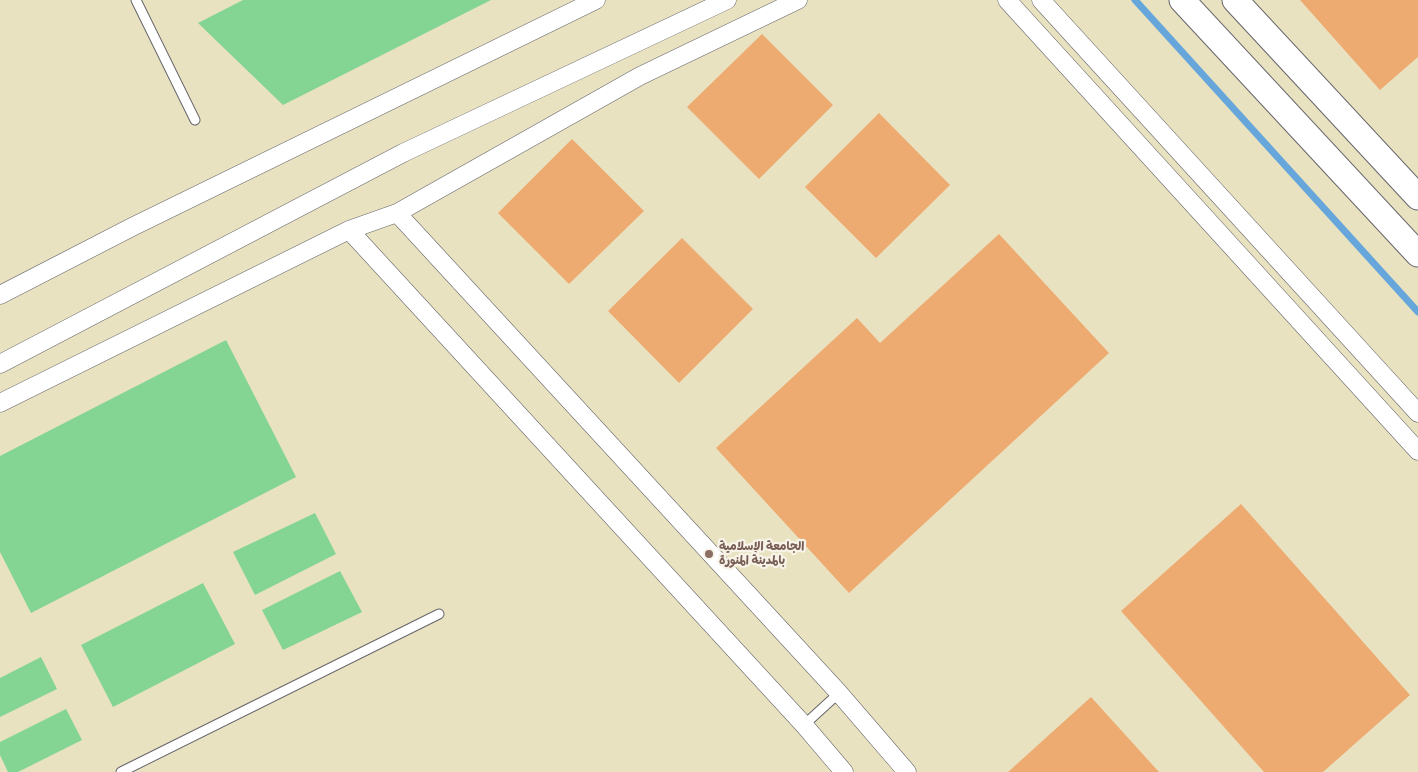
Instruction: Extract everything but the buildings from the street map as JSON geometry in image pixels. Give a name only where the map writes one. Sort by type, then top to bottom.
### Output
[{"type":"main road","points":[[1182,0],[1418,254]]},
{"type":"main road","points":[[1236,0],[1418,197]]},
{"type":"street","points":[[0,295],[132,227],[596,0]]},
{"type":"street","points":[[0,364],[403,153],[727,0]]},
{"type":"street","points":[[0,403],[349,230],[397,213],[640,76],[798,0]]},
{"type":"street","points":[[1007,0],[1418,452]]},
{"type":"street","points":[[1041,0],[1418,413]]},
{"type":"street","points":[[397,213],[839,693],[907,772]]},
{"type":"street","points":[[349,230],[844,772]]},
{"type":"lane","points":[[136,0],[195,120]]},
{"type":"lane","points":[[121,772],[439,614]]},
{"type":"lane","points":[[804,726],[839,693]]},
{"type":"green space","points":[[243,0],[491,0],[283,105],[198,23]]},
{"type":"green space","points":[[226,340],[296,477],[31,613],[0,552],[0,456]]},
{"type":"green space","points":[[315,513],[336,554],[255,595],[233,552]]},
{"type":"green space","points":[[340,571],[362,612],[283,650],[262,610]]},
{"type":"green space","points":[[203,583],[235,644],[113,707],[81,645]]},
{"type":"green space","points":[[41,657],[57,689],[0,717],[0,678]]},
{"type":"green space","points":[[66,709],[82,740],[18,772],[8,772],[0,755],[0,742]]},
{"type":"waterway","points":[[1135,0],[1418,312]]},
{"type":"place","name":"الجامعة الإسلامية بالمدينة المنورة","points":[[709,554]]}]
